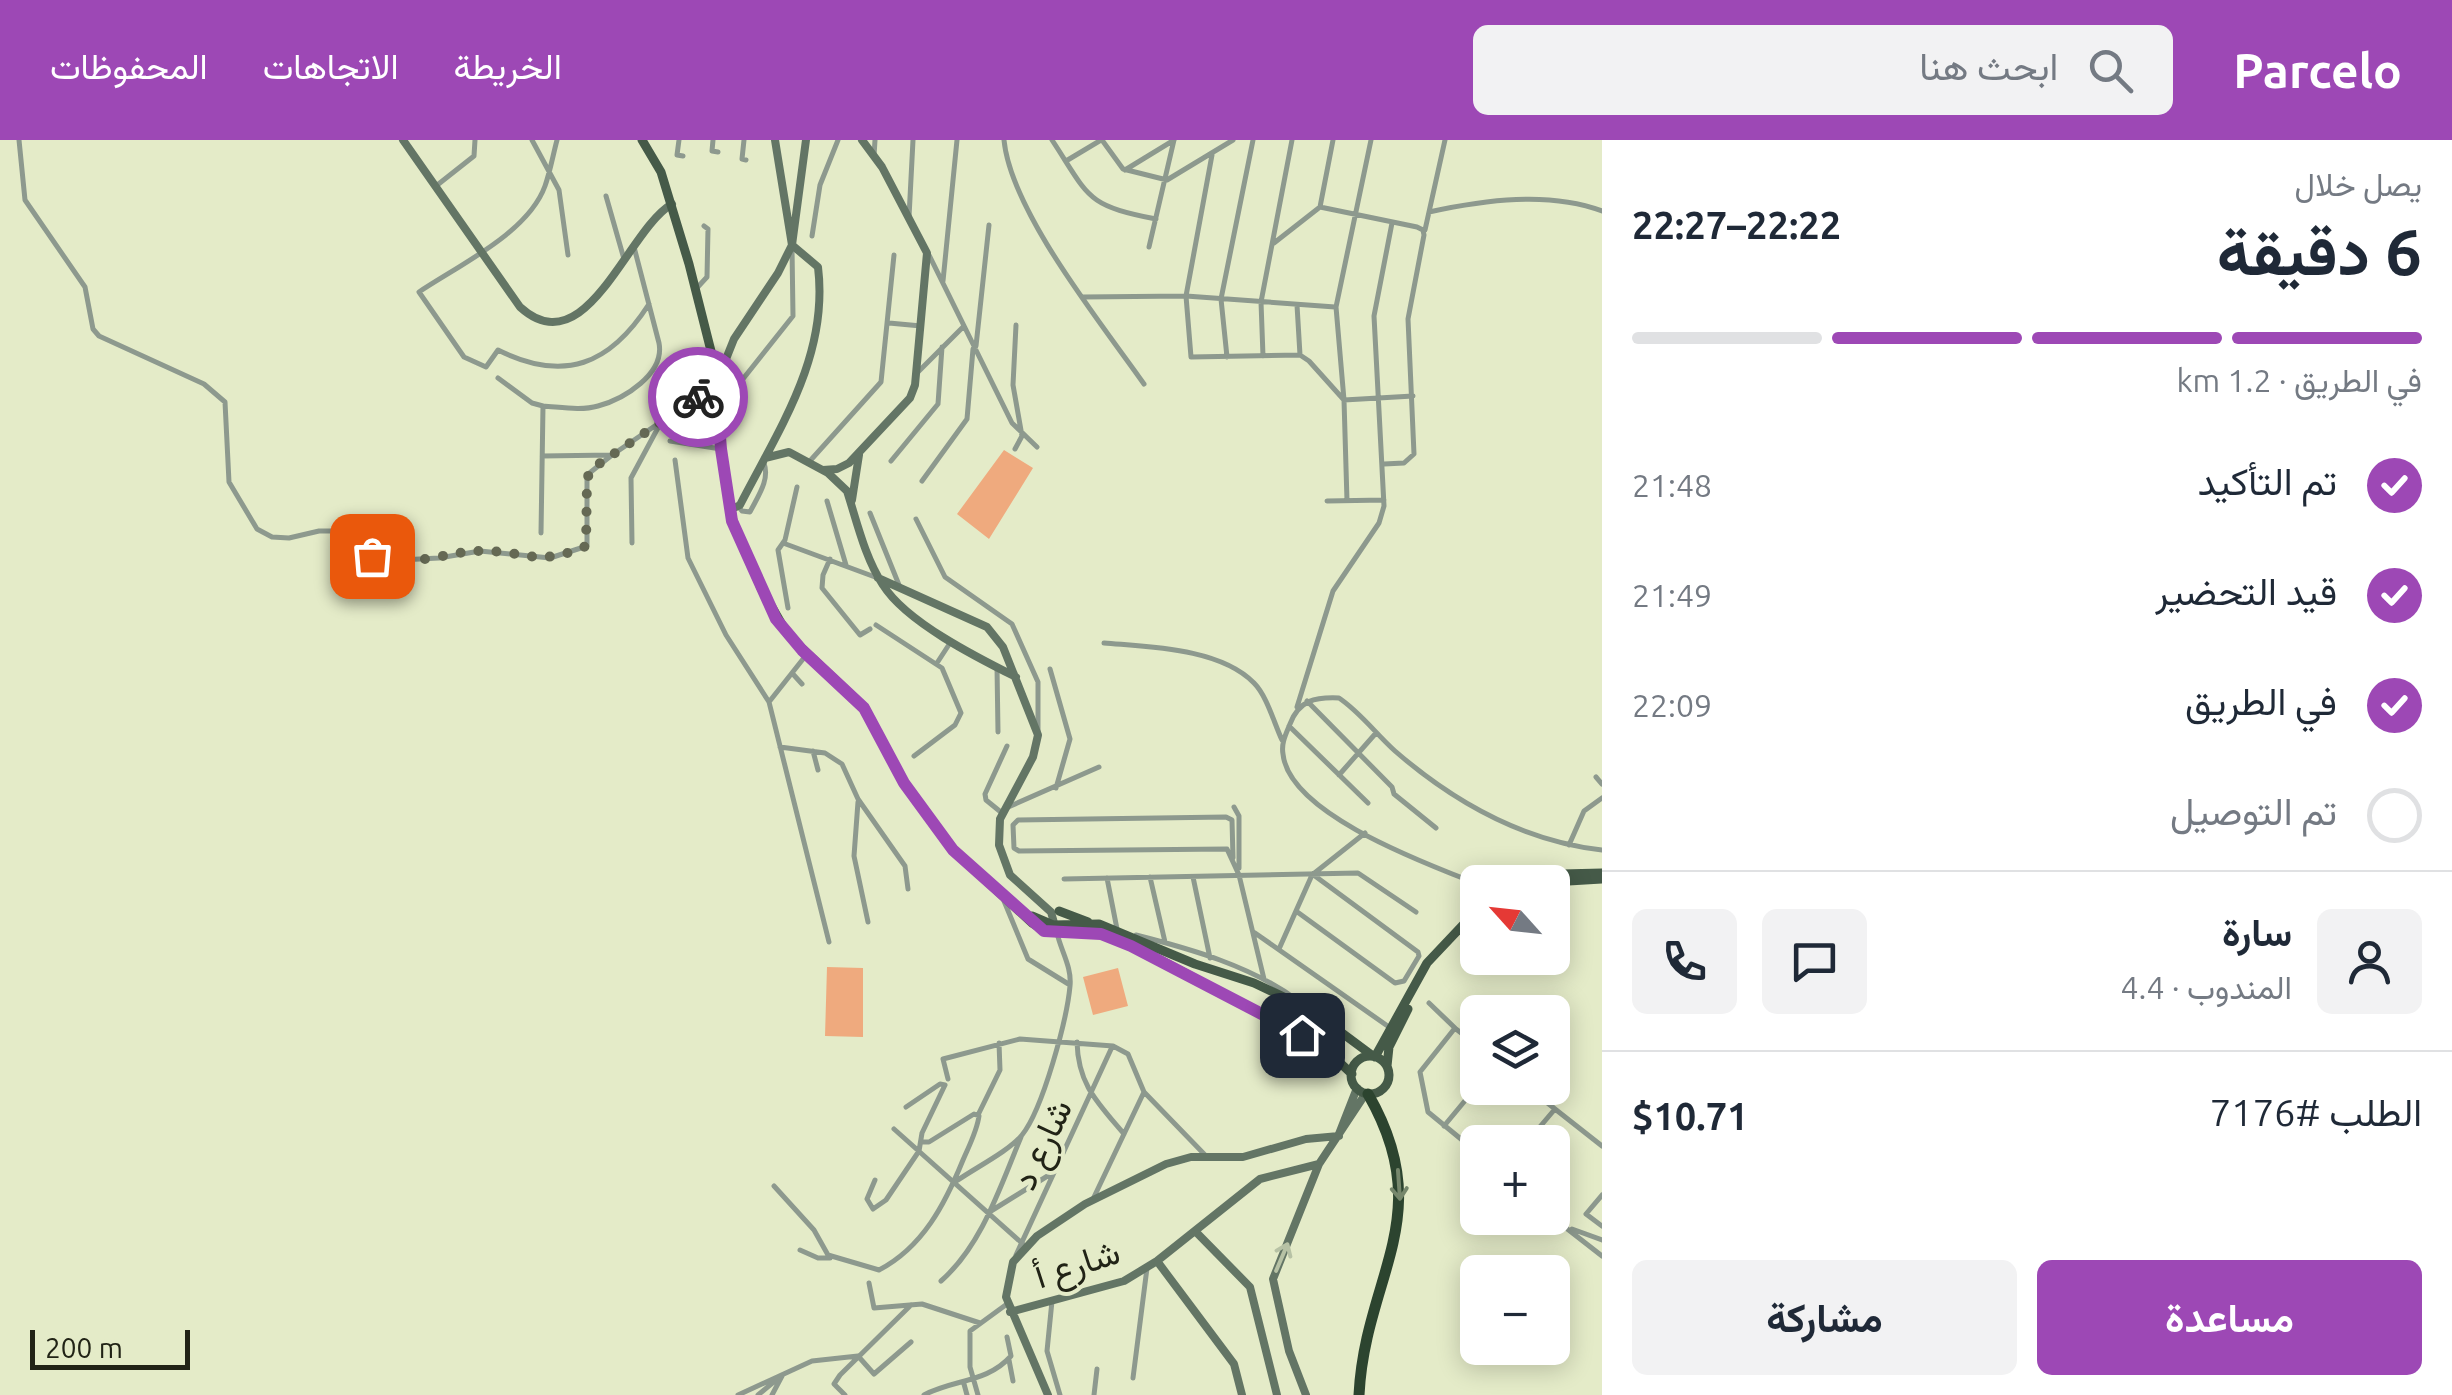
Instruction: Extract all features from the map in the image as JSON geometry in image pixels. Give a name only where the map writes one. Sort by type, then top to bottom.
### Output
[{"type":"highway","points":[[1359,1395],[1368,1338],[1392,1251],[1400,1202],[1393,1146],[1364,1091]]},
{"type":"main road","points":[[403,140],[520,307],[530,315],[550,321],[570,319],[585,310],[654,216],[672,204]]},
{"type":"main road","points":[[642,140],[661,172],[672,204],[711,351],[721,449],[740,542],[776,619],[864,708],[904,783],[953,850],[1044,931],[1090,923]]},
{"type":"main road","points":[[734,508],[803,384],[819,324],[818,267],[792,244],[775,140]]},
{"type":"main road","points":[[716,388],[734,339],[778,273],[792,244],[806,140]]},
{"type":"main road","points":[[823,470],[842,467],[859,453],[910,398],[916,374],[927,252],[862,140]]},
{"type":"main road","points":[[763,459],[789,452],[823,470],[847,491],[878,578],[889,594],[950,643],[1016,677]]},
{"type":"main road","points":[[851,505],[859,453]]},
{"type":"main road","points":[[878,578],[987,627],[999,639],[1038,734],[1033,757],[1003,811],[998,836],[1007,868],[1016,882],[1055,912],[1121,931],[1311,1010],[1387,1066]]},
{"type":"main road","points":[[1570,874],[1602,876]]},
{"type":"main road","points":[[1570,880],[1602,876]]},
{"type":"main road","points":[[1005,897],[1042,922],[1060,929],[1101,934],[1171,965],[1302,1035],[1352,1074],[1364,1091]]},
{"type":"main road","points":[[1042,922],[1055,912]]},
{"type":"main road","points":[[1055,912],[1060,929]]},
{"type":"main road","points":[[1352,1074],[1358,1061],[1374,1057],[1392,1029],[1416,971],[1460,927]]},
{"type":"main road","points":[[1364,1091],[1380,1091],[1386,1085],[1389,1047],[1432,964],[1460,934]]},
{"type":"main road","points":[[1306,1395],[1289,1350],[1273,1279],[1320,1164],[1364,1091]]},
{"type":"main road","points":[[1048,1395],[1009,1308],[1012,1262],[1024,1245],[1092,1200],[1166,1164],[1191,1157],[1243,1157],[1306,1140],[1339,1136]]},
{"type":"main road","name":"شارع أ","points":[[1009,1308],[1052,1301],[1124,1281],[1158,1260],[1260,1179],[1320,1164]]},
{"type":"main road","points":[[1195,1231],[1250,1287],[1277,1395]]},
{"type":"main road","points":[[1158,1260],[1234,1364],[1242,1395]]},
{"type":"street","points":[[19,140],[25,200],[84,287],[93,329],[131,352],[204,384],[225,402],[230,482],[247,518],[272,537],[359,531],[365,536],[372,556],[381,561],[480,551],[550,558],[586,546],[587,476],[612,454],[716,388]]},
{"type":"street","points":[[436,186],[474,156],[475,140]]},
{"type":"street","points":[[532,140],[558,190],[568,255]]},
{"type":"street","points":[[557,140],[545,186],[527,216],[419,292],[464,357],[486,367],[498,350],[533,366],[561,367],[590,361],[624,337],[649,304]]},
{"type":"street","points":[[679,140],[676,154],[683,156]]},
{"type":"street","points":[[713,140],[712,151],[718,152]]},
{"type":"street","points":[[744,140],[742,159],[746,160]]},
{"type":"street","points":[[812,236],[820,185],[838,140]]},
{"type":"street","points":[[874,156],[875,140]]},
{"type":"street","points":[[909,218],[914,140]]},
{"type":"street","points":[[943,284],[956,140]]},
{"type":"street","points":[[1004,140],[1023,202],[1083,298],[1144,384]]},
{"type":"street","points":[[1052,140],[1096,202],[1118,212],[1156,219]]},
{"type":"street","points":[[1066,160],[1101,140],[1125,170],[1167,180],[1233,140]]},
{"type":"street","points":[[1125,170],[1174,140]]},
{"type":"street","points":[[1148,247],[1174,140]]},
{"type":"street","points":[[1227,356],[1221,299],[1253,140]]},
{"type":"street","points":[[1263,356],[1261,302],[1292,140]]},
{"type":"street","points":[[1272,245],[1320,207],[1333,140]]},
{"type":"street","points":[[1347,500],[1336,307],[1371,140]]},
{"type":"street","points":[[1384,464],[1404,463],[1414,454],[1408,319],[1445,140]]},
{"type":"street","points":[[1212,154],[1186,296],[1191,357],[1300,355],[1344,400]]},
{"type":"street","points":[[606,196],[624,259]]},
{"type":"street","points":[[1430,212],[1534,200],[1576,203],[1602,211]]},
{"type":"street","points":[[1320,207],[1423,230],[1424,235]]},
{"type":"street","points":[[1392,223],[1374,307],[1384,500],[1379,523],[1333,591],[1305,698],[1289,726],[1282,755],[1287,770],[1308,798],[1365,833],[1460,876]]},
{"type":"street","points":[[922,481],[967,418],[989,225]]},
{"type":"street","points":[[695,290],[707,278],[708,228],[704,226]]},
{"type":"street","points":[[732,406],[731,394],[795,311],[792,244]]},
{"type":"street","points":[[498,378],[521,396],[543,406],[598,406],[629,391],[646,377],[657,364],[660,352],[633,245]]},
{"type":"street","points":[[927,252],[1012,423],[1036,446]]},
{"type":"street","points":[[809,462],[880,382],[894,255]]},
{"type":"street","points":[[1083,298],[1186,296],[1336,307]]},
{"type":"street","points":[[1297,304],[1300,355]]},
{"type":"street","points":[[887,323],[920,326]]},
{"type":"street","points":[[916,374],[964,326]]},
{"type":"street","points":[[1015,449],[1022,436],[1013,385],[1016,326]]},
{"type":"street","points":[[891,461],[938,404],[942,348]]},
{"type":"street","points":[[918,351],[932,358]]},
{"type":"street","points":[[1344,400],[1413,396]]},
{"type":"street","points":[[541,532],[543,406]]},
{"type":"street","points":[[632,543],[631,478],[661,422]]},
{"type":"street","points":[[670,441],[721,449]]},
{"type":"street","points":[[542,456],[612,454]]},
{"type":"street","points":[[675,460],[688,558],[726,635],[769,702],[829,942]]},
{"type":"street","points":[[788,608],[778,550],[783,544],[797,487]]},
{"type":"street","points":[[1327,502],[1384,500]]},
{"type":"street","points":[[827,501],[846,566]]},
{"type":"street","points":[[870,513],[900,588]]},
{"type":"street","points":[[916,518],[945,577],[1006,618],[1014,629],[1038,682],[1038,734]]},
{"type":"street","points":[[783,544],[878,578]]},
{"type":"street","points":[[830,559],[822,582],[826,595],[860,635],[873,627],[945,672],[961,718],[914,756]]},
{"type":"street","points":[[1104,642],[1170,649],[1211,659],[1233,670],[1257,685],[1283,743]]},
{"type":"street","points":[[937,664],[950,643]]},
{"type":"street","points":[[769,702],[807,654]]},
{"type":"street","points":[[998,667],[998,732]]},
{"type":"street","points":[[1050,669],[1070,739],[1056,788]]},
{"type":"street","points":[[792,674],[802,684]]},
{"type":"street","points":[[1305,698],[1339,698],[1450,796],[1492,817],[1569,845],[1602,850]]},
{"type":"street","points":[[1305,698],[1392,787],[1394,794],[1436,828]]},
{"type":"street","points":[[1289,726],[1368,802]]},
{"type":"street","points":[[1339,775],[1376,733]]},
{"type":"street","points":[[780,746],[831,756],[842,764],[858,798],[905,866],[908,888]]},
{"type":"street","points":[[1006,746],[985,794],[986,800],[1003,811],[1099,766]]},
{"type":"street","points":[[813,751],[818,770]]},
{"type":"street","points":[[1596,777],[1602,784]]},
{"type":"street","points":[[858,798],[854,856],[868,922]]},
{"type":"street","points":[[1569,845],[1584,811],[1602,798]]},
{"type":"street","points":[[1234,808],[1239,816],[1240,875]]},
{"type":"street","points":[[1233,858],[1222,847],[1019,851],[1014,848],[1013,825],[1018,820],[1232,820],[1233,858],[1264,978]]},
{"type":"street","points":[[1279,949],[1312,875],[1365,833]]},
{"type":"street","points":[[1064,880],[1358,873],[1416,912]]},
{"type":"street","points":[[1296,912],[1396,983],[1404,982],[1416,971],[1418,952],[1312,875]]},
{"type":"street","points":[[1193,876],[1210,958]]},
{"type":"street","points":[[1150,877],[1165,942]]},
{"type":"street","points":[[1107,878],[1121,931],[1165,942],[1264,978],[1311,1010]]},
{"type":"street","points":[[1005,897],[1028,959],[1070,985]]},
{"type":"street","points":[[940,1281],[964,1257],[987,1214],[1048,1079],[1070,985],[1060,929]]},
{"type":"street","points":[[1254,932],[1392,1029]]},
{"type":"street","points":[[1429,1003],[1460,1031]]},
{"type":"street","points":[[1456,1028],[1420,1072],[1428,1112],[1460,1139]]},
{"type":"street","points":[[948,1079],[942,1060],[999,1043],[1020,1040],[1113,1046],[1133,1061],[1144,1092],[1207,1157]]},
{"type":"street","points":[[1076,1042],[1083,1082],[1124,1134]]},
{"type":"street","points":[[800,1250],[818,1258],[834,1258],[879,1270],[897,1260],[920,1238],[955,1182],[978,1115],[1000,1070],[999,1043]]},
{"type":"street","name":"شارع د","points":[[1024,1245],[1113,1046]]},
{"type":"street","points":[[875,1180],[867,1199],[873,1210],[886,1200],[919,1151],[944,1085],[906,1107]]},
{"type":"street","points":[[1092,1200],[1144,1092]]},
{"type":"street","points":[[1444,1126],[1462,1105]]},
{"type":"street","points":[[1550,1105],[1602,1146]]},
{"type":"street","points":[[1541,1125],[1555,1109]]},
{"type":"street","points":[[921,1142],[978,1115]]},
{"type":"street","points":[[894,1129],[1024,1245]]},
{"type":"street","points":[[955,1182],[1021,1137]]},
{"type":"street","points":[[987,1214],[1056,1170]]},
{"type":"street","points":[[774,1186],[834,1258]]},
{"type":"street","points":[[1602,1195],[1586,1214],[1602,1226]]},
{"type":"street","points":[[1570,1228],[1602,1240]]},
{"type":"street","points":[[1570,1231],[1602,1256]]},
{"type":"street","points":[[1133,1378],[1147,1268]]},
{"type":"street","points":[[879,1270],[881,1279]]},
{"type":"street","points":[[868,1283],[874,1308],[933,1307],[980,1323]]},
{"type":"street","points":[[1052,1301],[1047,1351],[1060,1395]]},
{"type":"street","points":[[845,1395],[834,1384],[911,1305]]},
{"type":"street","points":[[978,1395],[970,1367],[972,1328],[1009,1308]]},
{"type":"street","points":[[1007,1337],[1013,1381]]},
{"type":"street","points":[[858,1356],[874,1374],[911,1342]]},
{"type":"street","points":[[738,1395],[825,1357],[858,1356]]},
{"type":"street","points":[[924,1395],[951,1383],[974,1381],[1009,1360]]},
{"type":"street","points":[[1094,1395],[1097,1369]]},
{"type":"street","points":[[758,1395],[783,1374]]},
{"type":"street","points":[[772,1395],[783,1374]]},
{"type":"street","points":[[964,1384],[967,1395]]},
{"type":"shaded area","points":[[1004,450],[1033,468],[989,539],[957,514]]},
{"type":"shaded area","points":[[827,967],[863,968],[863,1037],[825,1036]]},
{"type":"shaded area","points":[[1118,968],[1128,1006],[1093,1015],[1083,977]]},
{"type":"way so far","points":[[372,556],[381,561],[480,551],[550,558],[586,546],[590,470],[698,397]]},
{"type":"route","points":[[698,397],[716,390],[732,521],[776,619],[802,650],[864,708],[904,783],[953,850],[1044,931],[1101,934],[1131,946],[1302,1035]]}]
